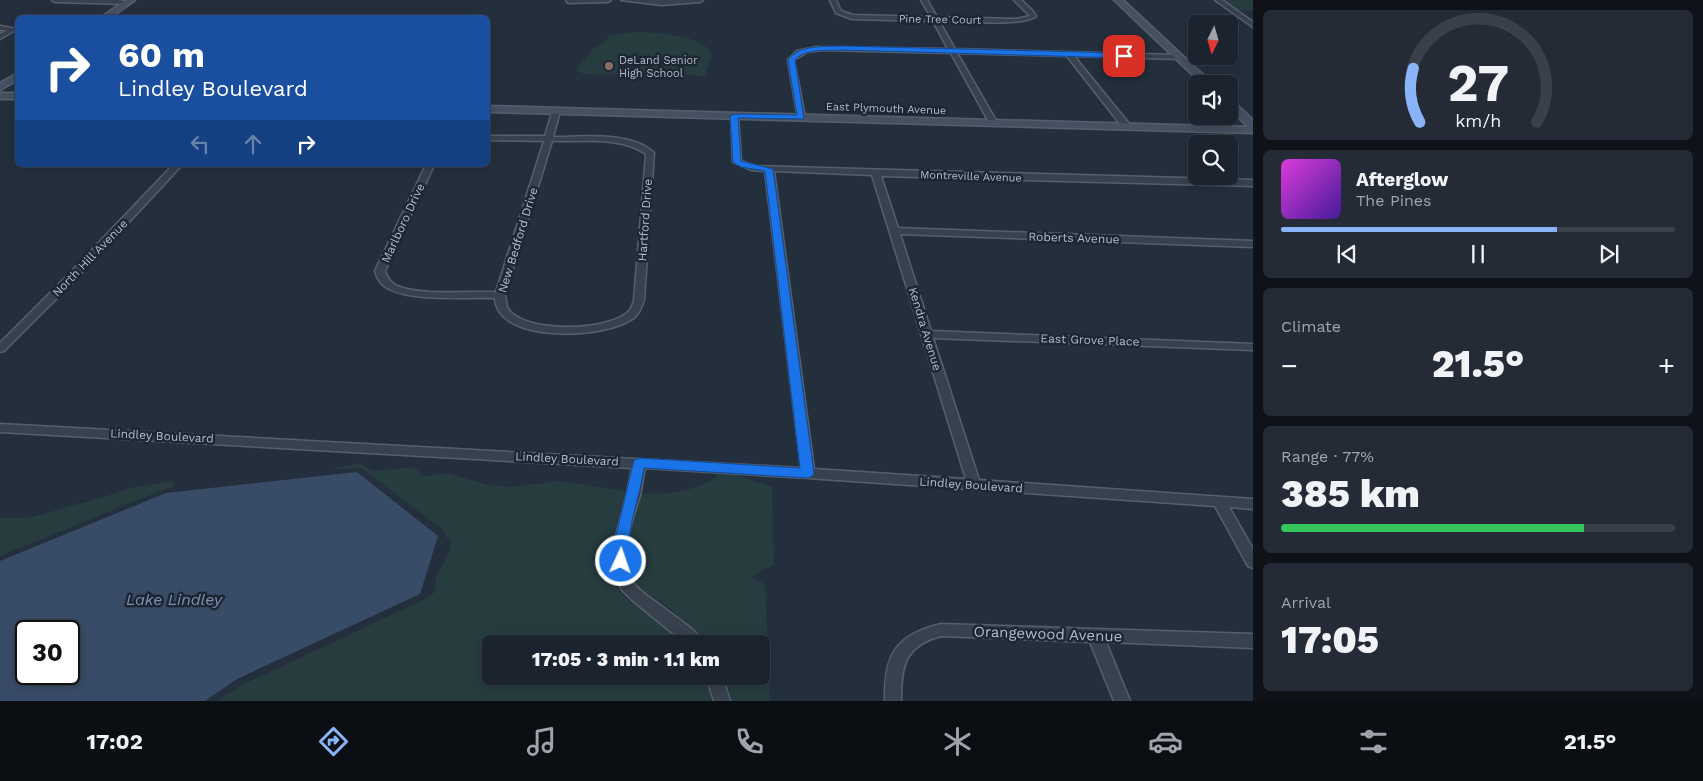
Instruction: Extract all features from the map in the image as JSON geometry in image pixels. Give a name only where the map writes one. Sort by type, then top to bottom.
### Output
[{"type":"main road","points":[[1118,0],[1198,75]]},
{"type":"main road","points":[[108,15],[129,1]]},
{"type":"main road","points":[[0,87],[15,78]]},
{"type":"main road","points":[[0,96],[15,96]]},
{"type":"main road","name":"East Plymouth Avenue","points":[[490,109],[1253,130]]},
{"type":"main road","points":[[1238,112],[1253,126]]},
{"type":"street","points":[[55,0],[129,1]]},
{"type":"street","points":[[568,1],[608,0]]},
{"type":"street","points":[[624,0],[669,3],[700,0]]},
{"type":"street","name":"Pine Tree Court","points":[[832,0],[838,12],[844,16],[1016,20],[1031,18],[1033,16],[1030,11],[1017,0]]},
{"type":"street","points":[[924,0],[994,124]]},
{"type":"street","points":[[1218,0],[1253,25]]},
{"type":"street","points":[[0,28],[14,29],[0,37]]},
{"type":"street","points":[[801,117],[791,60],[796,54],[804,51],[833,48],[1179,57]]},
{"type":"street","points":[[1069,54],[1127,127]]},
{"type":"street","name":"New Bedford Drive","points":[[556,111],[500,295],[500,303],[504,313],[522,325],[559,328]]},
{"type":"street","name":"Montreville Avenue","points":[[734,116],[737,162],[769,169],[1253,183]]},
{"type":"street","points":[[490,138],[549,138]]},
{"type":"street","name":"Hartford Drive","points":[[549,138],[616,140],[636,144],[650,153],[639,300],[636,309],[630,315],[608,325],[559,328]]},
{"type":"street","name":"North Hill Avenue","points":[[0,349],[72,277],[176,167]]},
{"type":"street","name":"Marlboro Drive","points":[[429,167],[380,271],[382,280],[394,288],[409,292],[500,295]]},
{"type":"street","points":[[769,169],[808,473]]},
{"type":"street","name":"Kendra Avenue","points":[[876,173],[974,485]]},
{"type":"street","name":"Roberts Avenue","points":[[895,231],[1253,244]]},
{"type":"street","name":"East Grove Place","points":[[926,334],[1253,347]]},
{"type":"street","name":"Lindley Boulevard","points":[[0,428],[808,473],[1253,504]]},
{"type":"street","points":[[639,463],[619,552],[624,584],[688,635]]},
{"type":"street","points":[[1220,503],[1253,562]]},
{"type":"street","name":"Orangewood Avenue","points":[[893,701],[892,684],[896,665],[903,649],[912,640],[925,633],[941,630],[1253,641]]},
{"type":"street","points":[[1095,635],[1122,701]]},
{"type":"street","points":[[717,685],[722,701]]},
{"type":"green space","points":[[1221,0],[1253,0],[1253,11],[1235,10]]},
{"type":"green space","points":[[633,32],[676,36],[698,42],[712,54],[705,76],[584,74],[576,70],[594,48],[605,42],[609,35]]},
{"type":"green space","points":[[360,463],[372,471],[413,467],[425,476],[448,473],[488,485],[511,487],[559,481],[626,491],[614,534],[612,563],[614,577],[620,590],[629,601],[659,621],[675,635],[482,635],[482,685],[708,685],[713,701],[217,701],[240,686],[425,599],[434,593],[437,574],[449,553],[451,541],[445,536],[444,531],[362,468],[329,470]]},
{"type":"green space","points":[[720,474],[737,475],[772,487],[774,564],[750,578],[765,584],[767,635],[698,635],[674,612],[640,589],[632,580],[629,569],[628,547],[632,525],[642,493],[683,491],[712,480]]},
{"type":"green space","points":[[173,481],[174,487],[0,556],[0,518],[28,518],[104,497],[129,488]]},
{"type":"green space","points":[[727,685],[769,685],[770,701],[731,701]]},
{"type":"water","name":"Lake Lindley","points":[[357,472],[438,536],[420,594],[237,679],[205,701],[0,701],[0,561],[166,493]]},
{"type":"place","name":"DeLand Senior High School","points":[[609,66]]},
{"type":"route","points":[[621,561],[619,552],[639,463],[808,473],[769,169],[754,168],[737,162],[734,116],[801,117],[791,60],[796,54],[804,51],[842,48],[1124,56]]}]
